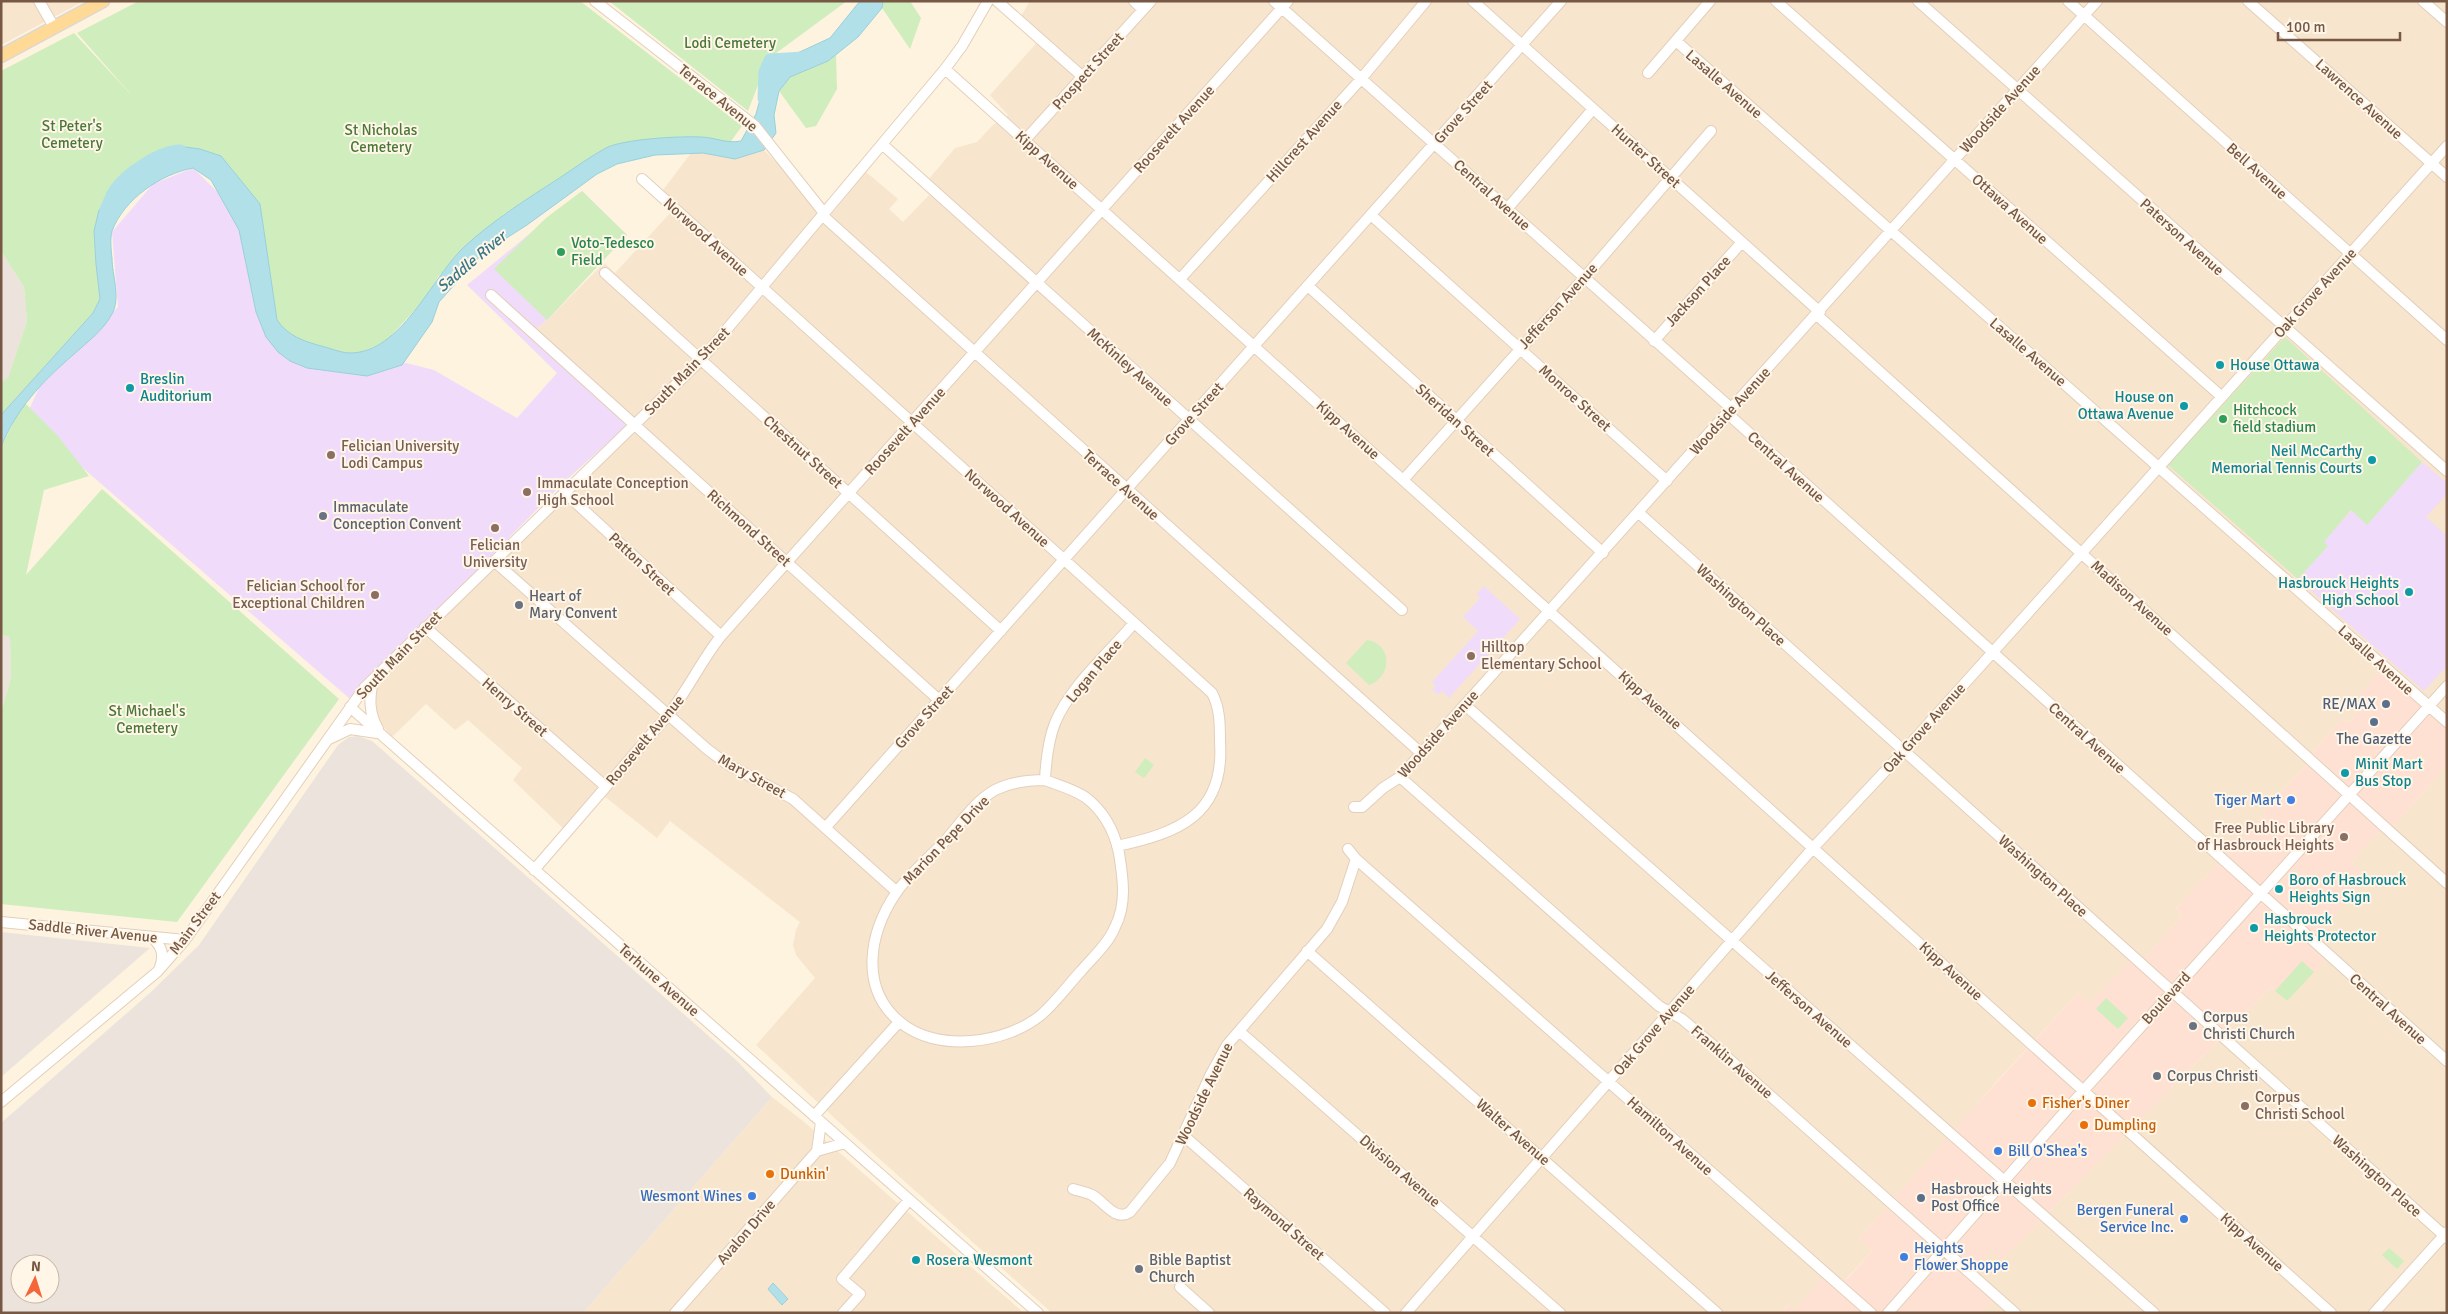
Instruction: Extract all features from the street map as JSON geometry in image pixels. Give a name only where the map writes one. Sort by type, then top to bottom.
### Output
[{"type":"main road","points":[[1,56],[103,1]]},
{"type":"street","points":[[39,1],[54,27]]},
{"type":"street","name":"Terrace Avenue","points":[[595,1],[746,118],[769,143],[823,214],[974,353],[1421,753]]},
{"type":"street","name":"South Main Street","points":[[350,707],[373,678],[701,360],[945,69],[962,46],[988,1]]},
{"type":"street","points":[[997,1],[1082,77]]},
{"type":"street","points":[[1134,1],[1144,10]]},
{"type":"street","name":"Prospect Street","points":[[1025,140],[1151,1]]},
{"type":"street","name":"Hillcrest Avenue","points":[[1180,279],[1360,79],[1426,1]]},
{"type":"street","name":"Hunter Street","points":[[1473,1],[1742,242],[1818,313]]},
{"type":"street","name":"Grove Street","points":[[826,827],[1561,1]]},
{"type":"street","points":[[1648,73],[1710,1]]},
{"type":"street","name":"Ottawa Avenue","points":[[1776,1],[2222,397]]},
{"type":"street","name":"Paterson Avenue","points":[[1918,1],[2447,471]]},
{"type":"street","name":"Bell Avenue","points":[[2068,1],[2447,340]]},
{"type":"street","name":"Woodside Avenue","points":[[1354,807],[1362,807],[1382,788],[1400,777],[1730,412],[2097,1]]},
{"type":"street","name":"Lawrence Avenue","points":[[2248,1],[2447,177]]},
{"type":"street","points":[[2423,1],[2447,22]]},
{"type":"street","name":"Central Avenue","points":[[1281,4],[1360,79],[1654,341],[1992,653],[2447,1061]]},
{"type":"street","name":"Roosevelt Avenue","points":[[534,870],[668,715],[682,697],[698,667],[721,636],[1102,210],[1281,4]]},
{"type":"street","name":"Lasalle Avenue","points":[[1676,41],[2447,722]]},
{"type":"street","name":"Kipp Avenue","points":[[945,69],[2331,1313]]},
{"type":"street","points":[[1506,209],[1593,109]]},
{"type":"street","name":"Jefferson Avenue","points":[[1404,479],[1584,278],[1711,131]]},
{"type":"street","name":"McKinley Avenue","points":[[882,144],[1402,610]]},
{"type":"street","name":"Oak Grove Avenue","points":[[1406,1313],[1813,848],[1904,751],[2447,146]]},
{"type":"street","name":"Norwood Avenue","points":[[642,179],[1212,693],[1218,711],[1220,767],[1211,795],[1188,821],[1165,834],[1117,846]]},
{"type":"street","name":"Monroe Street","points":[[1371,215],[1667,481]]},
{"type":"street","name":"Jackson Place","points":[[1654,341],[1742,242]]},
{"type":"street","name":"Chestnut Street","points":[[605,273],[1001,631]]},
{"type":"street","name":"Sheridan Street","points":[[1308,286],[1603,553]]},
{"type":"street","name":"Richmond Street","points":[[491,295],[939,700]]},
{"type":"street","name":"Madison Avenue","points":[[1818,313],[2447,882]]},
{"type":"street","name":"Patton Street","points":[[564,492],[721,636]]},
{"type":"street","name":"Washington Place","points":[[1639,513],[2172,992],[2446,1235]]},
{"type":"street","name":"Mary Street","points":[[494,562],[668,715],[727,764],[793,799],[897,892]]},
{"type":"street","name":"Logan Place","points":[[1045,780],[1050,740],[1062,708],[1134,623]]},
{"type":"street","name":"Henry Street","points":[[425,627],[606,786]]},
{"type":"street","points":[[373,678],[370,693],[370,711],[381,734]]},
{"type":"street","name":"Boulevard","points":[[1888,1313],[2084,1090],[2447,686]]},
{"type":"street","name":"Jefferson Avenue","points":[[1464,705],[2154,1313]]},
{"type":"street","name":"Terhune Avenue","points":[[350,707],[1038,1313]]},
{"type":"street","name":"Main Street","points":[[1,1102],[158,972],[185,940],[350,707]]},
{"type":"street","points":[[326,741],[350,729],[381,734]]},
{"type":"street","name":"Franklin Avenue","points":[[1400,777],[1659,1006],[1671,1012],[1723,1054],[2015,1313]]},
{"type":"street","name":"Marion Pepe Drive","points":[[1045,780],[1074,790],[1094,804],[1109,824],[1117,846],[1123,897],[1116,927],[1102,947],[1040,1015],[1014,1030],[972,1040],[931,1038],[918,1034],[899,1022],[883,1004],[877,991],[871,959],[876,932],[897,892],[984,798],[1005,786],[1045,780]]},
{"type":"street","points":[[1348,849],[1356,859]]},
{"type":"street","name":"Woodside Avenue","points":[[1073,1189],[1091,1195],[1116,1214],[1126,1214],[1166,1170],[1215,1066],[1239,1031],[1327,929],[1336,913],[1356,859]]},
{"type":"street","name":"Hamilton Avenue","points":[[1356,859],[1871,1313]]},
{"type":"street","name":"Saddle River Avenue","points":[[1,922],[185,940]]},
{"type":"street","points":[[152,937],[162,949],[163,959],[158,972]]},
{"type":"street","name":"Walter Avenue","points":[[1307,951],[1717,1313]]},
{"type":"street","points":[[845,1143],[817,1151],[818,1119],[899,1022]]},
{"type":"street","name":"Division Avenue","points":[[1239,1031],[1560,1313]]},
{"type":"street","name":"Raymond Street","points":[[1183,1135],[1385,1313]]},
{"type":"street","name":"Avalon Drive","points":[[675,1313],[817,1151]]},
{"type":"street","points":[[843,1313],[860,1294],[842,1279],[909,1200]]},
{"type":"street","points":[[2374,1313],[2446,1235]]},
{"type":"street","points":[[1180,1287],[1209,1313]]},
{"type":"shaded area","points":[[1,1],[84,1],[1,45]]},
{"type":"shaded area","points":[[1030,1],[2447,1],[2447,722],[2360,694],[2360,704],[2351,721],[2339,722],[2315,750],[2306,766],[2268,806],[2258,823],[2176,908],[2183,915],[2145,957],[2129,962],[2090,1004],[2078,993],[1998,1080],[1859,1239],[1872,1251],[1846,1279],[1821,1280],[1795,1311],[1788,1305],[1780,1313],[1052,1313],[855,1137],[756,1045],[815,978],[796,955],[793,945],[800,922],[670,821],[657,838],[604,796],[571,836],[513,780],[522,768],[468,720],[455,730],[426,704],[392,737],[377,719],[376,696],[380,671],[634,424],[532,332],[547,320],[604,263],[615,273],[672,211],[676,204],[663,190],[691,153],[703,153],[735,159],[764,150],[829,217],[866,172],[898,199],[889,209],[903,222],[937,187],[928,180],[955,148],[977,142],[993,125],[1008,115],[990,95],[1041,38],[1020,18]]},
{"type":"shaded area","name":"Felician University Lodi Campus","points":[[193,168],[235,209],[317,366],[398,361],[434,370],[517,418],[557,373],[467,285],[582,191],[627,235],[547,320],[532,332],[587,373],[626,426],[562,484],[350,699],[25,418],[39,388],[118,307],[112,232],[153,184]]},
{"type":"shaded area","points":[[1,251],[24,287],[27,321],[1,400]]},
{"type":"shaded area","points":[[2422,462],[2447,483],[2447,494],[2426,517],[2447,536],[2447,666],[2424,691],[2298,579],[2328,546],[2323,542],[2352,510],[2368,524]]},
{"type":"shaded area","name":"Hilltop Elementary School","points":[[1484,586],[1520,619],[1449,698],[1442,691],[1438,695],[1432,689],[1436,686],[1432,682],[1478,631],[1463,617],[1480,598],[1476,594]]},
{"type":"shaded area","points":[[1,635],[10,637],[11,678],[1,712]]},
{"type":"shaded area","points":[[2384,666],[2447,722],[2447,765],[2394,826],[2380,831],[2351,862],[2365,875],[2355,887],[2358,889],[2318,935],[2324,961],[2287,1002],[2271,987],[2002,1260],[1991,1251],[1975,1268],[1994,1299],[1982,1313],[1780,1313],[1788,1305],[1795,1310],[1821,1280],[1847,1279],[1872,1251],[1859,1239],[1957,1126],[2078,993],[2090,1003],[2129,962],[2145,957],[2183,915],[2176,908],[2258,823],[2268,806],[2306,766],[2315,750],[2339,722],[2351,721],[2360,704],[2360,694]]},
{"type":"shaded area","points":[[358,736],[372,741],[736,1060],[772,1097],[583,1313],[1,1313],[1,1123],[151,992],[199,945],[338,745],[349,737]]},
{"type":"shaded area","points":[[2447,765],[2447,1313],[1982,1313],[1994,1299],[1975,1268],[1991,1250],[2002,1260],[2271,987],[2287,1002],[2318,935],[2357,890],[2355,887],[2365,875],[2351,862],[2380,831],[2394,826]]},
{"type":"shaded area","points":[[1,932],[150,948],[1,1077]]},
{"type":"shaded area","points":[[772,1097],[803,1121],[1024,1313],[583,1313]]},
{"type":"green space","name":"St Nicholas Cemetery","points":[[139,1],[580,1],[742,126],[729,144],[701,137],[652,139],[608,147],[504,214],[463,249],[438,277],[426,298],[385,342],[359,353],[348,354],[300,340],[284,330],[277,320],[259,204],[221,156],[134,172],[99,210],[94,231],[100,299],[93,313],[1,415],[1,383],[8,378],[27,321],[24,287],[1,251],[1,71],[74,33],[135,99],[77,33]]},
{"type":"green space","name":"Lodi Cemetery","points":[[609,1],[847,1],[768,59],[748,111]]},
{"type":"green space","points":[[883,1],[910,1],[921,18],[910,49],[882,8]]},
{"type":"green space","points":[[836,54],[837,89],[816,126],[806,128],[779,91],[790,77],[828,61]]},
{"type":"green space","name":"Voto-Tedesco Field","points":[[582,191],[627,235],[547,320],[494,269],[546,218]]},
{"type":"green space","points":[[2285,337],[2422,462],[2367,525],[2351,510],[2324,542],[2328,546],[2298,579],[2168,465]]},
{"type":"green space","name":"St Michael's Cemetery","points":[[24,402],[58,436],[89,476],[44,490],[26,575],[102,489],[339,699],[177,922],[1,904],[1,712],[11,678],[10,637],[1,635],[1,447]]},
{"type":"green space","points":[[1367,640],[1382,648],[1386,661],[1382,675],[1377,681],[1369,685],[1346,663]]},
{"type":"green space","points":[[1145,758],[1154,765],[1144,778],[1135,772]]},
{"type":"green space","points":[[2302,961],[2314,972],[2287,1001],[2275,991]]},
{"type":"green space","points":[[2106,998],[2128,1018],[2118,1029],[2096,1009]]},
{"type":"green space","points":[[2389,1248],[2404,1261],[2397,1269],[2382,1255]]},
{"type":"water","name":"Saddle River","points":[[860,1],[883,1],[882,8],[858,37],[828,61],[790,77],[779,91],[774,115],[776,133],[764,150],[735,159],[703,153],[655,155],[617,164],[597,174],[527,225],[483,253],[439,302],[432,322],[402,365],[367,376],[307,368],[290,361],[278,352],[266,337],[256,312],[239,230],[211,180],[193,168],[156,182],[125,208],[112,231],[111,248],[116,301],[112,314],[99,331],[51,375],[31,397],[14,420],[1,447],[1,415],[93,313],[100,299],[94,231],[99,210],[134,172],[178,146],[200,149],[221,156],[260,204],[277,320],[281,326],[302,340],[339,351],[350,353],[368,350],[385,341],[400,328],[451,261],[474,238],[511,210],[600,151],[625,142],[679,137],[700,137],[730,142],[741,141],[756,114],[767,74],[778,62],[830,38]]},
{"type":"water","points":[[773,1283],[788,1299],[782,1305],[768,1289]]},
{"type":"waterway","name":"Saddle River","points":[[765,98],[766,72],[771,61],[803,59]]},
{"type":"waterway","name":"Saddle River","points":[[107,210],[116,191],[128,178],[154,160],[180,152]]},
{"type":"place","name":"Voto-Tedesco Field","points":[[561,252]]},
{"type":"place","name":"House Ottawa","points":[[2220,365]]},
{"type":"place","name":"Breslin Auditorium","points":[[130,388]]},
{"type":"place","name":"House on Ottawa Avenue","points":[[2184,406]]},
{"type":"place","name":"Hitchcock field stadium","points":[[2223,419]]},
{"type":"place","name":"Felician University Lodi Campus","points":[[331,455]]},
{"type":"place","name":"Neil McCarthy Memorial Tennis Courts","points":[[2372,460]]},
{"type":"place","name":"Immaculate Conception High School","points":[[527,492]]},
{"type":"place","name":"Immaculate Conception Convent","points":[[323,516]]},
{"type":"place","name":"Felician University","points":[[495,528]]},
{"type":"place","name":"Hasbrouck Heights High School","points":[[2409,592]]},
{"type":"place","name":"Felician School for Exceptional Children","points":[[375,595]]},
{"type":"place","name":"Heart of Mary Convent","points":[[519,605]]},
{"type":"place","name":"Hilltop Elementary School","points":[[1471,656]]},
{"type":"place","name":"RE/MAX","points":[[2386,704]]},
{"type":"place","name":"The Gazette","points":[[2374,722]]},
{"type":"place","name":"Minit Mart Bus Stop","points":[[2345,773]]},
{"type":"place","name":"Tiger Mart","points":[[2291,800]]},
{"type":"place","name":"Free Public Library of Hasbrouck Heights","points":[[2344,837]]},
{"type":"place","name":"Boro of Hasbrouck Heights Sign","points":[[2279,889]]},
{"type":"place","name":"Hasbrouck Heights Protector","points":[[2254,928]]},
{"type":"place","name":"Corpus Christi Church","points":[[2193,1026]]},
{"type":"place","name":"Corpus Christi","points":[[2157,1076]]},
{"type":"place","name":"Fisher's Diner","points":[[2032,1103]]},
{"type":"place","name":"Corpus Christi School","points":[[2245,1106]]},
{"type":"place","name":"Dumpling","points":[[2084,1125]]},
{"type":"place","name":"Bill O'Shea's","points":[[1998,1151]]},
{"type":"place","name":"Dunkin'","points":[[770,1174]]},
{"type":"place","name":"Wesmont Wines","points":[[752,1196]]},
{"type":"place","name":"Hasbrouck Heights Post Office","points":[[1921,1198]]},
{"type":"place","name":"Bergen Funeral Service Inc.","points":[[2184,1219]]},
{"type":"place","name":"Heights Flower Shoppe","points":[[1904,1257]]},
{"type":"place","name":"Rosera Wesmont","points":[[916,1260]]},
{"type":"place","name":"Bible Baptist Church","points":[[1139,1269]]},
{"type":"park label","name":"St Peter's Cemetery","points":[[72,134]]}]
